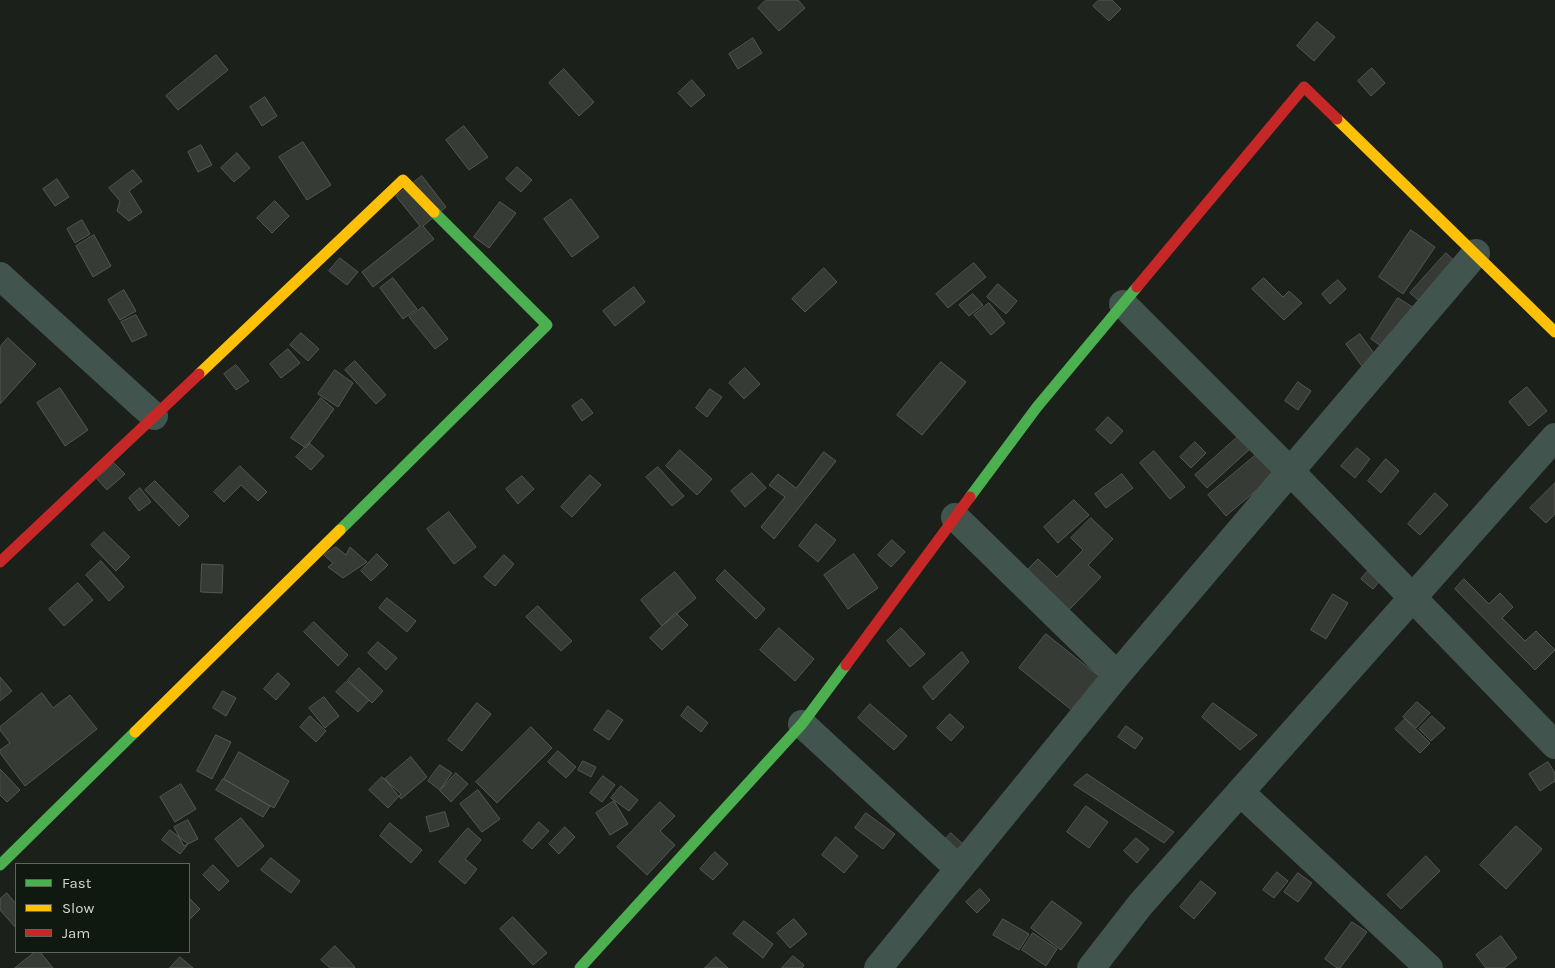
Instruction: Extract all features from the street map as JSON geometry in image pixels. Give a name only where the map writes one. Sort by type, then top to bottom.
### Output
[{"type":"street","points":[[580,968],[802,724],[1037,407],[1304,87],[1555,332]]},
{"type":"street","points":[[0,562],[403,180],[547,325],[0,865]]},
{"type":"street","points":[[878,968],[1117,674],[1476,254]]},
{"type":"street","points":[[0,276],[154,416]]},
{"type":"street","points":[[1123,304],[1290,471],[1555,745]]},
{"type":"street","points":[[1091,968],[1140,904],[1555,437]]},
{"type":"street","points":[[955,517],[1117,674]]},
{"type":"street","points":[[802,724],[959,868]]},
{"type":"street","points":[[1240,792],[1429,968]]},
{"type":"building","points":[[766,0],[798,0],[805,8],[779,31],[758,8]]},
{"type":"building","points":[[1099,0],[1112,0],[1121,9],[1109,21],[1093,6]]},
{"type":"building","points":[[1317,22],[1335,37],[1314,61],[1297,46]]},
{"type":"building","points":[[753,38],[762,53],[738,69],[729,54]]},
{"type":"building","points":[[216,55],[228,70],[178,110],[166,96]]},
{"type":"building","points":[[1372,68],[1385,83],[1371,96],[1358,81]]},
{"type":"building","points":[[564,69],[594,102],[579,116],[549,83]]},
{"type":"building","points":[[692,80],[705,95],[691,107],[678,93]]},
{"type":"building","points":[[265,97],[277,116],[262,126],[250,107]]},
{"type":"building","points":[[464,126],[488,157],[469,170],[446,140]]},
{"type":"building","points":[[303,142],[331,185],[307,200],[279,157]]},
{"type":"building","points":[[201,145],[212,165],[198,172],[188,152]]},
{"type":"building","points":[[237,153],[250,168],[234,182],[221,168]]},
{"type":"building","points":[[517,167],[532,180],[521,192],[506,179]]},
{"type":"building","points":[[133,170],[142,181],[129,191],[142,212],[129,221],[117,211],[120,201],[109,188]]},
{"type":"building","points":[[422,176],[446,207],[423,226],[434,239],[373,287],[362,272],[420,226],[396,196]]},
{"type":"building","points":[[57,179],[69,197],[55,206],[43,189]]},
{"type":"building","points":[[571,199],[599,237],[572,257],[544,219]]},
{"type":"building","points":[[275,201],[289,216],[272,233],[257,218]]},
{"type":"building","points":[[500,202],[516,213],[489,248],[474,237]]},
{"type":"building","points":[[82,220],[90,234],[75,243],[67,229]]},
{"type":"building","points":[[1411,230],[1435,247],[1403,294],[1379,277]]},
{"type":"building","points":[[94,235],[111,266],[93,277],[76,246]]},
{"type":"building","points":[[1446,253],[1462,268],[1426,307],[1410,293]]},
{"type":"building","points":[[340,258],[358,272],[347,285],[329,271]]},
{"type":"building","points":[[974,263],[986,277],[948,308],[936,294]]},
{"type":"building","points":[[824,268],[837,282],[805,312],[792,299]]},
{"type":"building","points":[[393,278],[417,309],[403,319],[380,288]]},
{"type":"building","points":[[1264,278],[1283,297],[1289,291],[1302,303],[1284,320],[1252,289]]},
{"type":"building","points":[[1338,280],[1346,289],[1330,304],[1322,294]]},
{"type":"building","points":[[998,284],[1017,301],[1006,314],[987,297]]},
{"type":"building","points":[[634,287],[645,302],[615,326],[603,311]]},
{"type":"building","points":[[124,290],[136,311],[120,320],[108,300]]},
{"type":"building","points":[[973,294],[983,305],[969,316],[959,305]]},
{"type":"building","points":[[1398,298],[1419,311],[1391,353],[1371,339]]},
{"type":"building","points":[[989,303],[1005,323],[991,335],[974,315]]},
{"type":"building","points":[[423,307],[448,339],[435,349],[409,317]]},
{"type":"building","points":[[136,315],[147,335],[132,342],[121,322]]},
{"type":"building","points":[[301,333],[319,349],[308,361],[290,345]]},
{"type":"building","points":[[1360,334],[1378,359],[1364,369],[1346,344]]},
{"type":"building","points":[[8,338],[36,364],[0,404],[0,347]]},
{"type":"building","points":[[288,349],[300,363],[281,378],[270,364]]},
{"type":"building","points":[[355,361],[386,395],[376,404],[345,370]]},
{"type":"building","points":[[941,362],[966,382],[922,435],[897,415]]},
{"type":"building","points":[[236,365],[249,381],[236,390],[224,374]]},
{"type":"building","points":[[745,368],[760,384],[744,399],[729,383]]},
{"type":"building","points":[[335,370],[353,383],[338,407],[318,394]]},
{"type":"building","points":[[1298,382],[1311,391],[1298,410],[1285,401]]},
{"type":"building","points":[[1527,387],[1547,411],[1529,426],[1509,402]]},
{"type":"building","points":[[60,388],[88,430],[65,446],[37,403]]},
{"type":"building","points":[[710,389],[722,397],[707,417],[696,408]]},
{"type":"building","points":[[321,398],[334,409],[306,448],[291,438]]},
{"type":"building","points":[[582,399],[593,413],[582,421],[572,406]]},
{"type":"building","points":[[1108,417],[1123,431],[1111,444],[1096,430]]},
{"type":"building","points":[[1240,435],[1251,448],[1207,488],[1195,475]]},
{"type":"building","points":[[1195,442],[1206,453],[1191,468],[1180,457]]},
{"type":"building","points":[[309,443],[324,456],[311,470],[296,457]]},
{"type":"building","points":[[1357,448],[1370,459],[1355,478],[1341,466]]},
{"type":"building","points":[[680,450],[712,479],[697,495],[666,466]]},
{"type":"building","points":[[1262,450],[1279,471],[1226,516],[1208,495]]},
{"type":"building","points":[[1154,451],[1185,487],[1170,499],[1140,463]]},
{"type":"building","points":[[824,452],[836,461],[774,539],[761,527],[785,497],[769,485],[778,474],[796,488]]},
{"type":"building","points":[[1386,459],[1399,471],[1381,493],[1368,481]]},
{"type":"building","points":[[114,463],[125,474],[107,490],[97,479]]},
{"type":"building","points":[[240,466],[267,492],[258,501],[241,485],[224,502],[214,492]]},
{"type":"building","points":[[658,467],[684,496],[672,506],[646,477]]},
{"type":"building","points":[[752,473],[766,488],[745,507],[731,491]]},
{"type":"building","points":[[1122,474],[1133,488],[1106,508],[1095,494]]},
{"type":"building","points":[[590,475],[601,485],[572,517],[561,507]]},
{"type":"building","points":[[522,476],[534,489],[518,504],[506,489]]},
{"type":"building","points":[[155,481],[189,516],[179,526],[145,490]]},
{"type":"building","points":[[1555,483],[1555,514],[1546,523],[1530,508]]},
{"type":"building","points":[[140,488],[151,502],[139,511],[129,498]]},
{"type":"building","points":[[1435,493],[1448,505],[1420,535],[1408,524]]},
{"type":"building","points":[[1074,500],[1089,515],[1058,543],[1044,527]]},
{"type":"building","points":[[449,512],[476,547],[454,564],[427,529]]},
{"type":"building","points":[[1091,518],[1113,539],[1088,565],[1101,577],[1069,610],[1027,570],[1038,559],[1057,577],[1083,550],[1071,538]]},
{"type":"building","points":[[816,524],[836,540],[818,562],[799,546]]},
{"type":"building","points":[[104,532],[130,557],[116,571],[91,545]]},
{"type":"building","points":[[892,540],[905,552],[891,567],[878,555]]},
{"type":"building","points":[[336,547],[346,555],[350,547],[367,562],[343,578],[328,567],[333,563],[324,555]]},
{"type":"building","points":[[377,554],[388,565],[371,581],[361,571]]},
{"type":"building","points":[[854,554],[878,588],[848,609],[824,575]]},
{"type":"building","points":[[504,555],[514,564],[495,586],[484,577]]},
{"type":"building","points":[[1377,560],[1389,570],[1373,589],[1361,579]]},
{"type":"building","points":[[101,561],[124,587],[109,601],[86,575]]},
{"type":"building","points":[[202,564],[223,565],[222,593],[201,592]]},
{"type":"building","points":[[725,570],[765,609],[756,619],[716,580]]},
{"type":"building","points":[[675,572],[696,598],[662,626],[641,600]]},
{"type":"building","points":[[1464,579],[1489,604],[1500,593],[1513,607],[1502,618],[1525,641],[1536,631],[1555,650],[1535,670],[1455,589]]},
{"type":"building","points":[[78,583],[93,600],[64,626],[49,609]]},
{"type":"building","points":[[1333,594],[1348,603],[1326,639],[1311,630]]},
{"type":"building","points":[[387,598],[416,621],[407,632],[379,608]]},
{"type":"building","points":[[538,606],[572,641],[561,651],[526,617]]},
{"type":"building","points":[[676,613],[688,625],[662,650],[650,638]]},
{"type":"building","points":[[314,622],[348,655],[338,666],[304,632]]},
{"type":"building","points":[[779,628],[814,659],[795,681],[760,650]]},
{"type":"building","points":[[901,628],[925,654],[910,667],[887,641]]},
{"type":"building","points":[[1046,634],[1100,677],[1073,711],[1019,668]]},
{"type":"building","points":[[378,642],[397,658],[386,670],[368,653]]},
{"type":"building","points":[[962,652],[969,662],[933,700],[923,687]]},
{"type":"building","points":[[359,668],[383,691],[372,703],[348,680]]},
{"type":"building","points":[[278,673],[290,684],[276,700],[264,689]]},
{"type":"building","points":[[0,677],[12,691],[0,701]]},
{"type":"building","points":[[347,681],[369,700],[358,712],[336,692]]},
{"type":"building","points":[[223,691],[236,698],[226,716],[213,708]]},
{"type":"building","points":[[42,693],[53,708],[70,695],[97,729],[25,786],[0,753],[0,750],[10,743],[0,730],[0,727]]},
{"type":"building","points":[[324,697],[339,716],[325,728],[309,708]]},
{"type":"building","points":[[1417,702],[1430,713],[1416,728],[1403,717]]},
{"type":"building","points":[[477,703],[491,714],[462,751],[448,740]]},
{"type":"building","points":[[1213,703],[1257,735],[1240,750],[1202,717]]},
{"type":"building","points":[[870,704],[907,736],[894,750],[858,718]]},
{"type":"building","points":[[688,706],[708,723],[701,732],[681,716]]},
{"type":"building","points":[[608,710],[623,720],[609,740],[594,730]]},
{"type":"building","points":[[950,714],[964,727],[951,741],[937,728]]},
{"type":"building","points":[[310,716],[326,731],[316,742],[300,727]]},
{"type":"building","points":[[1432,716],[1445,728],[1431,741],[1419,729]]},
{"type":"building","points":[[1405,719],[1430,743],[1420,753],[1395,729]]},
{"type":"building","points":[[1126,726],[1143,738],[1135,749],[1118,737]]},
{"type":"building","points":[[531,727],[552,748],[497,803],[476,782]]},
{"type":"building","points":[[216,735],[231,742],[212,779],[197,771]]},
{"type":"building","points":[[558,751],[576,767],[566,778],[548,762]]},
{"type":"building","points":[[239,752],[289,781],[274,808],[224,779]]},
{"type":"building","points":[[411,757],[427,777],[401,799],[385,779]]},
{"type":"building","points":[[583,761],[596,767],[591,777],[578,770]]},
{"type":"building","points":[[1548,762],[1555,773],[1555,781],[1540,791],[1529,774]]},
{"type":"building","points":[[440,765],[452,773],[440,790],[428,781]]},
{"type":"building","points":[[0,769],[20,790],[7,802],[0,795]]},
{"type":"building","points":[[456,773],[468,784],[451,802],[440,791]]},
{"type":"building","points":[[1087,774],[1174,832],[1164,843],[1074,785]]},
{"type":"building","points":[[603,776],[615,785],[602,802],[590,793]]},
{"type":"building","points":[[382,777],[401,794],[388,808],[369,790]]},
{"type":"building","points":[[223,779],[270,806],[263,817],[216,790]]},
{"type":"building","points":[[181,784],[196,809],[175,822],[160,797]]},
{"type":"building","points":[[621,786],[638,800],[629,811],[611,798]]},
{"type":"building","points":[[478,790],[500,819],[482,832],[460,804]]},
{"type":"building","points":[[614,801],[628,824],[610,835],[596,813]]},
{"type":"building","points":[[660,802],[675,816],[660,831],[675,845],[647,875],[617,847]]},
{"type":"building","points":[[1086,806],[1108,822],[1089,848],[1067,832]]},
{"type":"building","points":[[445,812],[449,826],[430,832],[426,817]]},
{"type":"building","points":[[866,813],[895,834],[883,849],[855,828]]},
{"type":"building","points":[[241,818],[264,846],[238,867],[215,839]]},
{"type":"building","points":[[188,820],[198,839],[184,846],[174,827]]},
{"type":"building","points":[[539,822],[549,831],[532,849],[523,841]]},
{"type":"building","points":[[390,823],[422,850],[411,863],[380,836]]},
{"type":"building","points":[[1516,826],[1542,849],[1506,889],[1480,865]]},
{"type":"building","points":[[565,827],[575,837],[559,854],[549,844]]},
{"type":"building","points":[[468,828],[481,840],[465,859],[477,869],[465,884],[439,862]]},
{"type":"building","points":[[170,830],[188,844],[180,854],[162,840]]},
{"type":"building","points":[[951,833],[965,846],[942,871],[928,858]]},
{"type":"building","points":[[836,837],[858,856],[844,873],[822,855]]},
{"type":"building","points":[[1136,838],[1149,849],[1137,863],[1124,851]]},
{"type":"building","points":[[715,852],[728,864],[713,880],[700,869]]},
{"type":"building","points":[[1426,856],[1440,871],[1401,909],[1387,895]]},
{"type":"building","points":[[271,858],[300,881],[291,893],[261,870]]},
{"type":"building","points":[[213,865],[229,881],[219,891],[203,875]]},
{"type":"building","points":[[1277,872],[1288,881],[1274,898],[1263,890]]},
{"type":"building","points":[[1298,873],[1312,883],[1298,902],[1284,892]]},
{"type":"building","points":[[1201,881],[1216,893],[1194,919],[1180,907]]},
{"type":"building","points":[[980,889],[990,900],[977,913],[966,902]]},
{"type":"building","points":[[7,893],[15,903],[15,927],[0,910],[0,899]]},
{"type":"building","points":[[190,899],[200,909],[190,919]]},
{"type":"building","points":[[1052,901],[1082,923],[1061,950],[1031,928]]},
{"type":"building","points":[[513,917],[547,953],[533,965],[500,929]]},
{"type":"building","points":[[794,919],[807,934],[790,948],[777,933]]},
{"type":"building","points":[[1003,919],[1029,934],[1019,950],[993,935]]},
{"type":"building","points":[[744,921],[773,944],[763,958],[733,934]]},
{"type":"building","points":[[1352,922],[1367,932],[1340,968],[1337,968],[1325,959]]},
{"type":"building","points":[[1033,933],[1057,949],[1046,966],[1022,950]]},
{"type":"building","points":[[1501,936],[1517,958],[1504,968],[1486,968],[1476,955]]},
{"type":"building","points":[[335,946],[354,968],[330,968],[321,960]]},
{"type":"building","points":[[34,953],[41,953],[53,968],[15,968]]},
{"type":"building","points":[[793,956],[804,965],[802,968],[782,968]]},
{"type":"building","points":[[180,957],[193,968],[170,968]]},
{"type":"building","points":[[716,957],[728,968],[705,968]]},
{"type":"traffic: fast","points":[[340,530],[547,325],[434,212]]},
{"type":"traffic: fast","points":[[970,497],[1037,407],[1137,287]]},
{"type":"traffic: fast","points":[[580,968],[802,724],[846,665]]},
{"type":"traffic: fast","points":[[0,865],[135,732]]},
{"type":"traffic: slow","points":[[1337,119],[1555,332]]},
{"type":"traffic: slow","points":[[199,374],[403,180],[434,212]]},
{"type":"traffic: slow","points":[[135,732],[340,530]]},
{"type":"traffic: jam","points":[[1137,287],[1304,87],[1337,119]]},
{"type":"traffic: jam","points":[[0,562],[199,374]]},
{"type":"traffic: jam","points":[[846,665],[970,497]]}]
